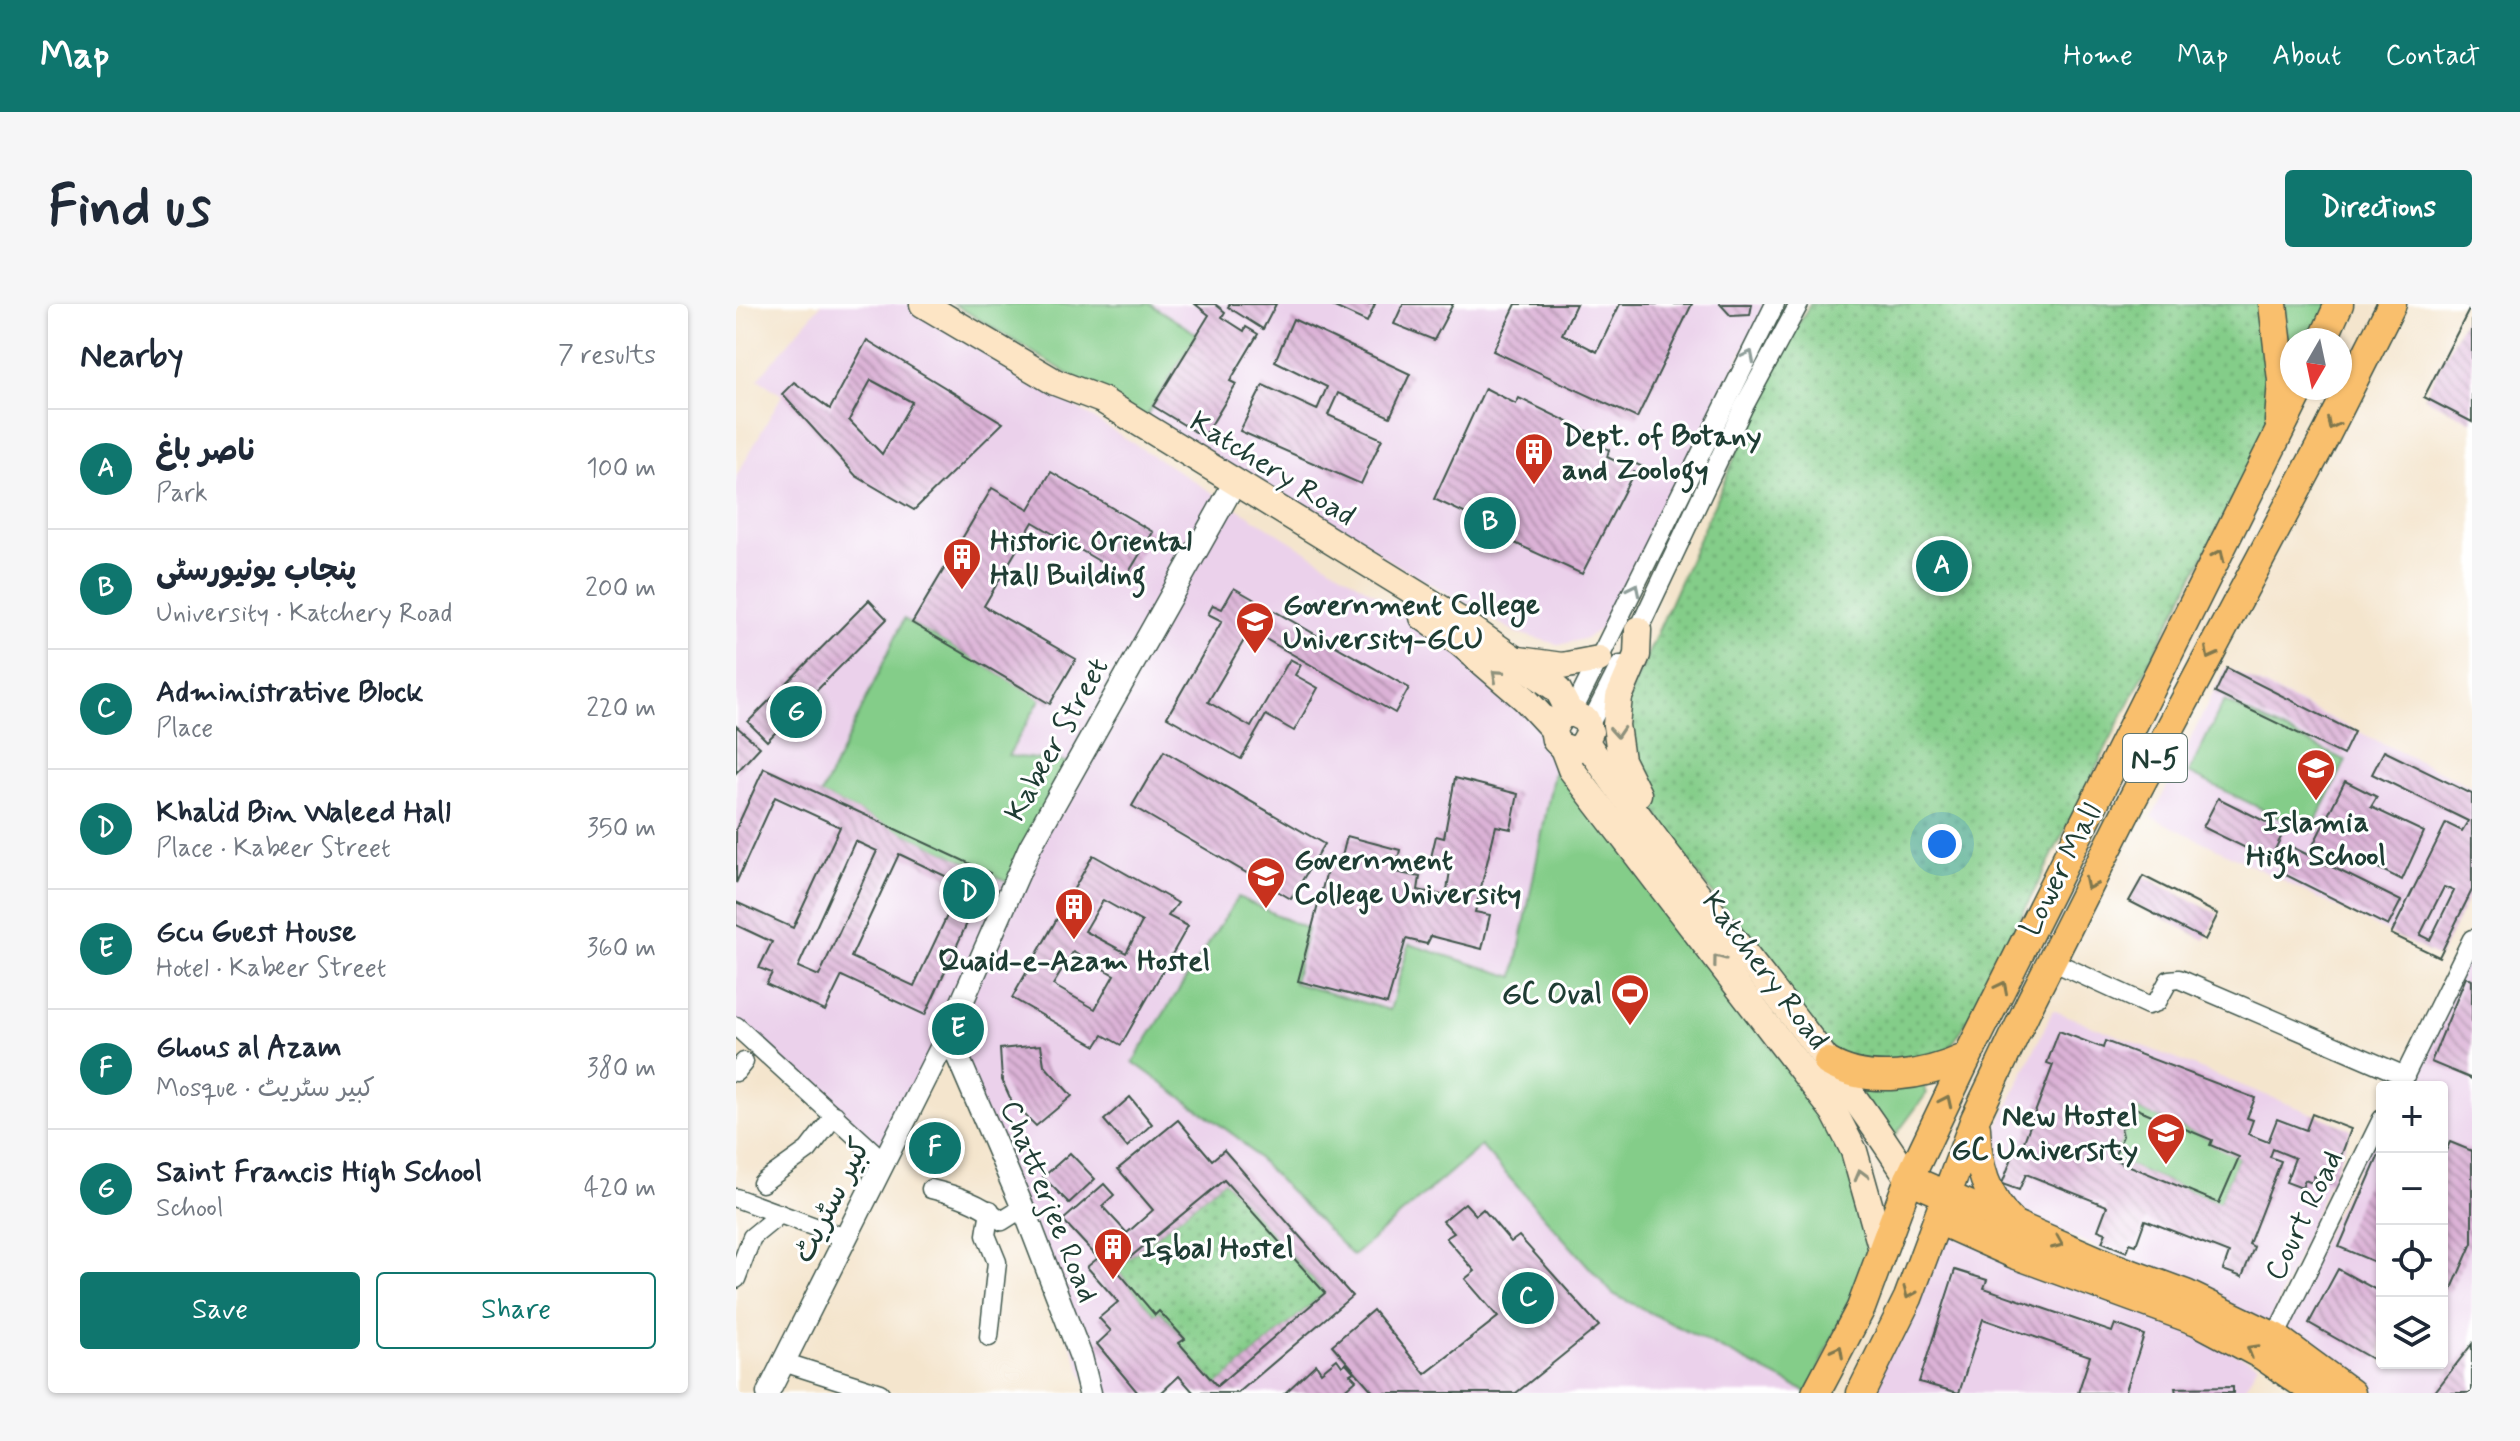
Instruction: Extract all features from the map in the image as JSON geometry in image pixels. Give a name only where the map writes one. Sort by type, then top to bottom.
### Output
[{"type":"main road","points":[[923,304],[1055,382],[1096,415],[1231,490],[1331,560],[1446,633],[1525,699],[1572,728]]},
{"type":"main road","points":[[2273,304],[2282,380],[2278,438]]},
{"type":"main road","points":[[2328,328],[2339,304]]},
{"type":"main road","name":"Lower Mall","points":[[1861,1393],[1908,1298],[1975,1119],[2052,961],[2131,802],[2392,304]]},
{"type":"main road","name":"Lower Mall","points":[[1816,1393],[1861,1308],[1909,1179],[1967,1057],[2295,400]]},
{"type":"main road","name":"Katchery Road","points":[[1231,490],[1458,619],[1558,690],[1572,728],[1828,1062],[1909,1179]]},
{"type":"main road","points":[[1638,630],[1637,655],[1619,697],[1617,736],[1625,771],[1659,843]]},
{"type":"main road","points":[[1515,660],[1562,666],[1599,659]]},
{"type":"main road","name":"Katchery Road","points":[[1572,728],[1571,769],[1834,1112],[1854,1151],[1882,1250]]},
{"type":"main road","points":[[1828,1062],[1843,1070],[1864,1075],[1893,1076],[1920,1072],[1967,1057]]},
{"type":"main road","points":[[1975,1119],[1979,1166],[1994,1200],[2014,1225]]},
{"type":"main road","points":[[1909,1179],[1942,1207],[2014,1254],[2208,1326],[2263,1356],[2316,1393]]},
{"type":"main road","points":[[1942,1207],[2014,1225],[2186,1294],[2275,1337],[2351,1393]]},
{"type":"street","points":[[1572,728],[1599,659],[1775,304]]},
{"type":"street","points":[[1572,728],[1638,630],[1743,408],[1799,304]]},
{"type":"street","name":"Kabeer Street","points":[[948,1034],[1030,847],[1231,490]]},
{"type":"street","points":[[2402,1081],[2472,939]]},
{"type":"street","points":[[2052,961],[2148,1005],[2157,1002],[2169,980],[2179,979],[2400,1081]]},
{"type":"street","points":[[736,1026],[883,1161]]},
{"type":"street","name":"کبیر سٹریٹ","points":[[768,1393],[948,1034]]},
{"type":"street","name":"Chatterjee Road","points":[[948,1034],[1023,1208],[1081,1357],[1090,1393]]},
{"type":"street","points":[[762,1183],[808,1150],[835,1115]]},
{"type":"street","name":"Court Road","points":[[2275,1337],[2376,1131]]},
{"type":"street","points":[[931,1189],[956,1195],[990,1210],[1002,1221],[1023,1208]]},
{"type":"street","points":[[736,1198],[845,1238]]},
{"type":"street","points":[[989,1337],[997,1262],[986,1235],[990,1210]]},
{"type":"street","points":[[736,1279],[752,1237],[780,1214]]},
{"type":"street","points":[[783,1362],[880,1393]]},
{"type":"shaded area","name":"Government College University","points":[[821,304],[910,304],[1436,632],[1542,723],[1557,756],[1481,1146],[1613,1293],[1808,1393],[1090,1393],[951,1033],[883,1161],[736,1029],[736,477],[782,395],[758,379]]},
{"type":"shaded area","points":[[954,304],[1766,304],[1606,625],[1586,638],[1560,645],[1517,633],[1144,420]]},
{"type":"shaded area","name":"Islamia High School","points":[[2226,667],[2472,787],[2472,890],[2439,957],[2152,817]]},
{"type":"shaded area","points":[[2472,936],[2472,1393],[2350,1393],[2274,1338],[2376,1131],[2376,1369],[2448,1369],[2448,1081],[2401,1081]]},
{"type":"shaded area","name":"New Hostel GC University","points":[[2053,1010],[2351,1129],[2269,1324],[2027,1216],[2005,1192],[1994,1159],[1998,1127]]},
{"type":"shaded area","points":[[1937,1230],[2101,1291],[2258,1364],[2242,1393],[1862,1393]]},
{"type":"green space","points":[[954,304],[1150,304],[1197,334],[1144,420]]},
{"type":"green space","points":[[1783,304],[1791,304],[1724,436],[1598,705],[1589,707],[1719,431]]},
{"type":"green space","points":[[1810,304],[2265,304],[2274,416],[1974,1008],[1951,1045],[1941,1055],[1914,1065],[1842,1062],[1668,835],[1620,739],[1621,715],[1772,373]]},
{"type":"green space","points":[[2284,304],[2333,304],[2322,328],[2286,328]]},
{"type":"green space","points":[[904,619],[1041,698],[1008,756],[1077,763],[1013,884],[821,795]]},
{"type":"green space","points":[[2224,701],[2346,761],[2310,833],[2189,773]]},
{"type":"green space","name":"GC Oval","points":[[1557,756],[1814,1105],[1844,1155],[1874,1246],[1808,1393],[1613,1294],[1481,1146],[1353,1256],[1238,1138],[1133,1062],[1238,897],[1307,929],[1294,983],[1390,1010],[1409,944],[1514,977]]},
{"type":"green space","points":[[1847,1075],[1923,1085],[1927,1093],[1892,1140]]},
{"type":"green space","points":[[2135,1108],[2212,1140],[2239,1157],[2219,1203],[2113,1159],[2123,1136],[2121,1128]]},
{"type":"green space","points":[[1224,1180],[1325,1293],[1217,1386],[1179,1343],[1185,1338],[1160,1311],[1155,1315],[1116,1269]]},
{"type":"building","points":[[1195,304],[1215,304],[1225,312],[1222,317],[1244,331],[1246,327],[1258,334],[1230,381],[1236,384],[1204,437],[1153,406],[1209,315]]},
{"type":"building","points":[[1230,304],[1276,304],[1263,329],[1228,307]]},
{"type":"building","points":[[1328,304],[1375,304],[1367,322]]},
{"type":"building","points":[[1403,304],[1453,304],[1434,340],[1394,324]]},
{"type":"building","points":[[1516,304],[1576,304],[1562,334],[1597,352],[1620,304],[1692,304],[1637,418],[1493,351]]},
{"type":"building","points":[[1720,304],[1752,304],[1750,315],[1731,316]]},
{"type":"building","points":[[2472,304],[2472,422],[2424,397]]},
{"type":"building","points":[[1293,319],[1410,374],[1390,417],[1338,393],[1328,415],[1382,439],[1361,484],[1240,431],[1263,385],[1317,410],[1327,387],[1275,361]]},
{"type":"building","points":[[867,340],[1003,423],[914,510],[856,476],[782,394],[794,382],[830,409]],"holes":[[[871,380],[912,402],[882,454],[849,420]]]},
{"type":"building","name":"Dept. of Botany and Zoology","points":[[1485,388],[1516,404],[1519,398],[1605,440],[1602,446],[1609,450],[1607,457],[1630,468],[1634,463],[1643,467],[1640,474],[1634,472],[1582,574],[1504,538],[1507,533],[1434,499]]},
{"type":"building","name":"Historic Oriental Hall Building","points":[[1051,472],[1153,532],[1126,577],[1033,522],[984,606],[1076,659],[1050,704],[912,623],[992,488],[1029,509]]},
{"type":"building","points":[[1234,588],[1409,688],[1395,713],[1250,630],[1208,702],[1251,727],[1290,659],[1301,665],[1295,675],[1318,688],[1294,731],[1266,715],[1241,759],[1167,717],[1222,621],[1208,614],[1213,605],[1222,609]]},
{"type":"building","points":[[869,600],[887,619],[767,741],[748,722]]},
{"type":"building","points":[[2227,668],[2354,732],[2343,755],[2215,693]]},
{"type":"building","points":[[736,726],[760,747],[736,773]]},
{"type":"building","points":[[1164,751],[1324,844],[1291,899],[1132,806]]},
{"type":"building","points":[[2384,751],[2472,794],[2472,890],[2439,957],[2391,934],[2446,823],[2462,831],[2468,821],[2372,774]],"holes":[[[2444,887],[2454,891],[2430,940],[2420,935]]]},
{"type":"building","points":[[764,768],[990,873],[925,1015],[842,976],[825,1011],[766,984],[772,973],[759,968],[772,942],[736,925],[736,902],[793,928],[840,827],[775,797],[736,883],[736,829]],"holes":[[[855,841],[877,851],[819,976],[798,967]],[[899,854],[962,884],[914,986],[851,957]]]},
{"type":"building","points":[[1455,778],[1518,794],[1511,829],[1496,826],[1475,912],[1490,915],[1482,949],[1431,936],[1427,944],[1406,939],[1387,1004],[1298,981],[1329,863],[1340,865],[1347,836],[1400,850],[1395,872],[1420,877],[1418,890],[1446,896],[1450,871],[1429,866],[1436,836],[1444,838]]},
{"type":"building","points":[[2345,781],[2377,797],[2371,807],[2424,832],[2402,880],[2350,854],[2345,863],[2313,845]]},
{"type":"building","points":[[2218,798],[2284,831],[2270,860],[2203,827]]},
{"type":"building","points":[[2292,847],[2401,901],[2388,926],[2280,872]]},
{"type":"building","name":"Quaid-e-Azam Hostel","points":[[1093,855],[1178,903],[1168,916],[1188,926],[1121,1045],[1103,1035],[1096,1046],[1012,998]],"holes":[[[1103,900],[1142,922],[1126,953],[1085,931]],[[1073,952],[1114,975],[1095,1009],[1053,985]]]},
{"type":"building","points":[[2143,876],[2218,914],[2205,940],[2129,901]]},
{"type":"building","points":[[2466,977],[2472,980],[2472,1079],[2431,1062]]},
{"type":"building","points":[[2059,1031],[2103,1048],[2105,1041],[2255,1098],[2247,1118],[2253,1120],[2248,1134],[2268,1142],[2277,1119],[2306,1130],[2312,1114],[2351,1129],[2331,1183],[2314,1176],[2312,1183],[2305,1180],[2302,1188],[2286,1182],[2295,1158],[2273,1149],[2270,1157],[2281,1161],[2249,1244],[2254,1247],[2242,1277],[2223,1270],[2229,1253],[2145,1220],[2136,1245],[2130,1243],[2127,1252],[2102,1242],[2106,1233],[2098,1230],[2107,1206],[2026,1174],[2019,1190],[2002,1184],[2015,1150],[2020,1152],[2053,1065],[2047,1063]],"holes":[[[2135,1108],[2212,1140],[2210,1145],[2239,1157],[2219,1203],[2113,1159],[2123,1136],[2121,1128],[2129,1123]]]},
{"type":"building","points":[[1041,1045],[1044,1065],[1072,1096],[1036,1126],[1012,1102],[1002,1080],[1000,1049]]},
{"type":"building","points":[[1130,1097],[1152,1124],[1127,1147],[1104,1120]]},
{"type":"building","name":"Iqbal Hostel","points":[[1178,1120],[1212,1160],[1224,1150],[1352,1296],[1238,1393],[1194,1393],[1179,1376],[1161,1393],[1138,1393],[1097,1344],[1111,1331],[1099,1318],[1118,1302],[1087,1267],[1098,1258],[1063,1220],[1104,1184],[1114,1195],[1102,1206],[1127,1233],[1153,1210],[1118,1169]],"holes":[[[1224,1180],[1325,1293],[1217,1386],[1179,1343],[1185,1339],[1159,1311],[1155,1315],[1116,1269]]]},
{"type":"building","points":[[2450,1142],[2472,1151],[2472,1243],[2450,1293],[2448,1292]]},
{"type":"building","points":[[1070,1153],[1095,1179],[1069,1203],[1043,1177]]},
{"type":"building","points":[[2376,1162],[2376,1262],[2339,1247]]},
{"type":"building","points":[[1465,1203],[1476,1215],[1483,1209],[1511,1242],[1519,1236],[1599,1326],[1516,1393],[1374,1393],[1332,1345],[1373,1310],[1425,1374],[1498,1317],[1465,1279],[1475,1271],[1446,1238],[1454,1233],[1443,1221]]},
{"type":"building","points":[[2338,1269],[2376,1290],[2376,1356],[2374,1360],[2309,1323]]},
{"type":"building","points":[[1955,1270],[1987,1280],[1984,1288],[2112,1332],[2115,1324],[2144,1335],[2125,1393],[2078,1393],[2090,1356],[1983,1319],[1959,1393],[1919,1382]]},
{"type":"building","points":[[2472,1344],[2472,1393],[2434,1393]]},
{"type":"building","points":[[1337,1359],[1342,1366],[1346,1363],[1356,1380],[1341,1393],[1285,1393],[1316,1364],[1321,1372]]},
{"type":"building","points":[[2233,1387],[2233,1393],[2176,1393],[2175,1388]]},
{"type":"place","name":"Dept. of Botany and Zoology","points":[[1534,486]]},
{"type":"place","name":"پنجاب یونیورسٹی","points":[[1490,523]]},
{"type":"place","name":"ناصر باغ","points":[[1942,566]]},
{"type":"place","name":"Historic Oriental Hall Building","points":[[962,591]]},
{"type":"place","name":"Government College University-GCU","points":[[1255,655]]},
{"type":"place","name":"Saint Francis High School","points":[[796,712]]},
{"type":"place","name":"Islamia High School","points":[[2316,802]]},
{"type":"place","name":"Khalid Bin Waleed Hall","points":[[969,893]]},
{"type":"place","name":"Government College University","points":[[1266,910]]},
{"type":"place","name":"Quaid-e-Azam Hostel","points":[[1074,941]]},
{"type":"place","name":"GC Oval","points":[[1630,1027]]},
{"type":"place","name":"Gcu Guest House","points":[[958,1029]]},
{"type":"place","name":"Ghous al Azam","points":[[935,1148]]},
{"type":"place","name":"New Hostel GC University","points":[[2166,1166]]},
{"type":"place","name":"Iqbal Hostel","points":[[1113,1281]]},
{"type":"place","name":"Administrative Block","points":[[1528,1298]]}]
